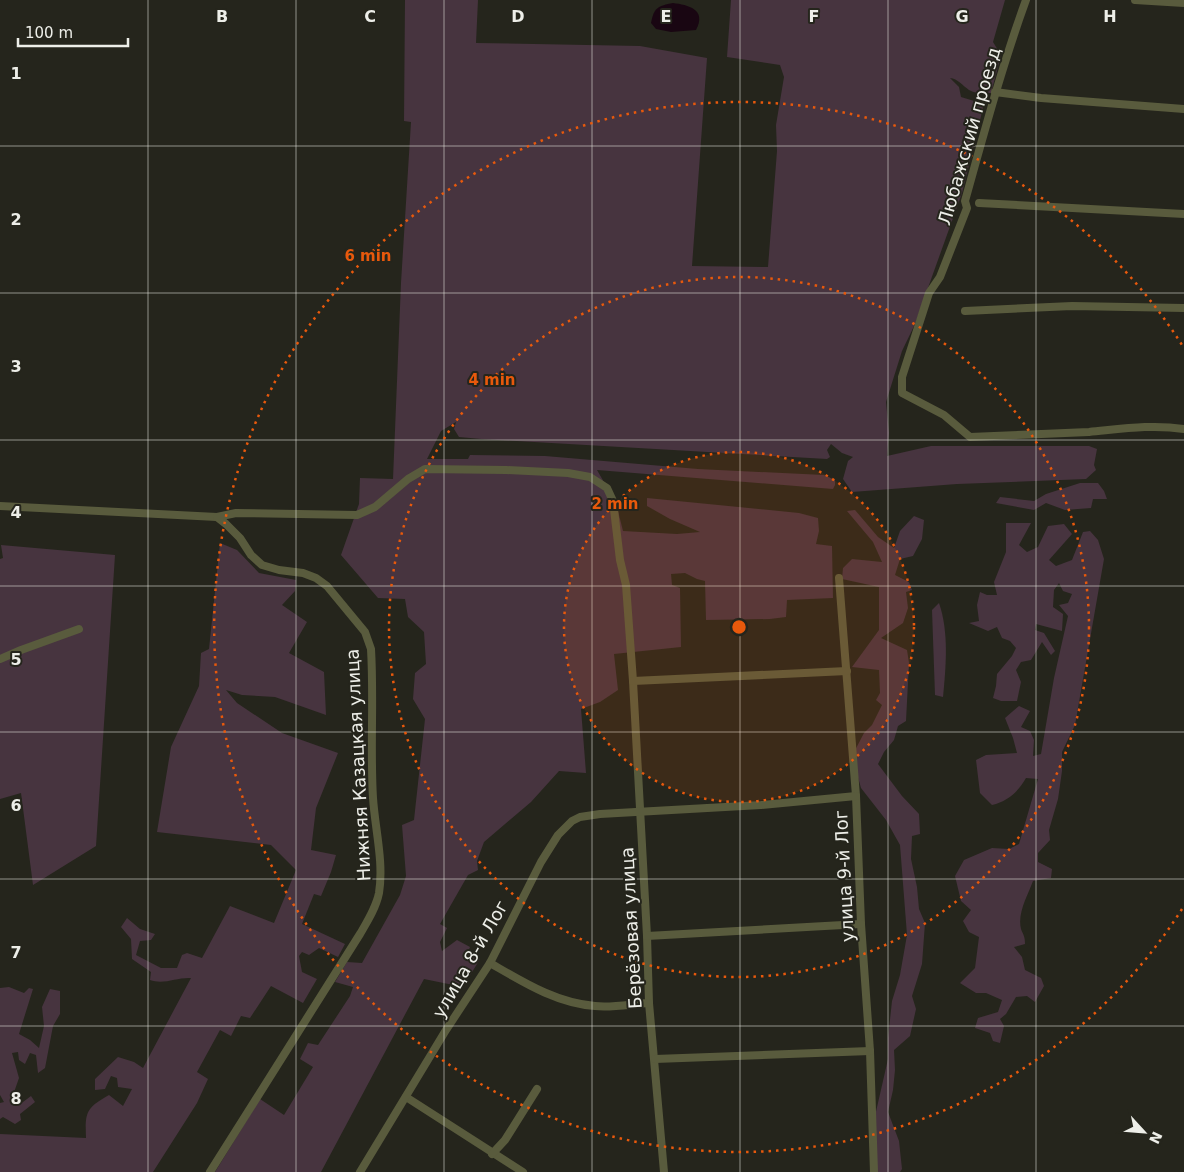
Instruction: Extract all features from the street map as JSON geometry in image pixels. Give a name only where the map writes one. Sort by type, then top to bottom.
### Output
[{"type":"street","name":"Любажский проезд","points":[[1026,0],[995,92],[965,201],[967,208],[940,277],[929,293],[902,377],[902,393],[944,415],[970,437],[1089,432],[1138,426],[1165,426],[1184,429]]},
{"type":"street","points":[[1135,0],[1184,3]]},
{"type":"street","points":[[995,92],[1059,100],[1184,109]]},
{"type":"street","points":[[979,203],[1184,214]]},
{"type":"street","points":[[965,311],[1072,306],[1184,308]]},
{"type":"street","name":"Берёзовая улица","points":[[217,517],[236,514],[357,515],[375,507],[408,479],[425,469],[568,472],[590,477],[607,488],[613,501],[620,560],[626,585],[633,681],[649,1003],[664,1172]]},
{"type":"street","points":[[0,506],[217,517]]},
{"type":"street","name":"Нижняя Казацкая улица","points":[[210,1172],[360,934],[379,895],[381,873],[373,799],[371,649],[365,632],[327,586],[316,578],[303,573],[279,570],[262,565],[240,538],[217,517]]},
{"type":"street","name":"улица 9-й Лог","points":[[839,578],[856,796],[861,924],[870,1051],[874,1172]]},
{"type":"street","points":[[0,659],[79,629]]},
{"type":"street","points":[[633,681],[847,671]]},
{"type":"street","name":"улица 8-й Лог","points":[[360,1172],[490,963],[541,862],[558,835],[572,821],[580,817],[639,811],[752,806],[856,796]]},
{"type":"street","points":[[647,936],[861,924]]},
{"type":"street","points":[[490,963],[551,996],[574,1003],[596,1007],[649,1003]]},
{"type":"street","points":[[655,1059],[870,1051]]},
{"type":"street","points":[[492,1154],[505,1140],[536,1089]]},
{"type":"street","points":[[406,1098],[522,1172]]},
{"type":"shaded area","points":[[405,0],[478,0],[476,43],[640,46],[707,58],[692,266],[768,267],[777,151],[776,125],[784,77],[780,65],[727,57],[731,0],[1005,0],[993,42],[1001,55],[991,93],[971,91],[958,81],[950,78],[959,87],[961,97],[984,104],[962,193],[915,324],[902,351],[886,402],[889,433],[887,456],[931,446],[1089,446],[1097,449],[1094,465],[1096,470],[1086,479],[957,484],[852,492],[843,479],[848,461],[853,457],[842,453],[831,444],[827,450],[830,457],[827,459],[459,437],[454,429],[456,422],[441,431],[427,459],[468,459],[470,455],[545,456],[698,469],[824,475],[835,480],[833,489],[597,470],[616,503],[623,531],[677,534],[700,532],[670,519],[647,506],[647,498],[799,513],[818,518],[819,531],[816,544],[832,546],[833,598],[787,600],[786,617],[706,620],[705,581],[685,573],[671,574],[672,585],[680,588],[681,647],[614,654],[618,690],[600,702],[581,709],[586,773],[559,771],[531,802],[484,842],[477,861],[478,870],[468,875],[440,924],[447,928],[440,942],[442,951],[457,940],[470,947],[468,952],[480,959],[463,987],[424,979],[321,1172],[215,1172],[260,1099],[284,1115],[313,1067],[300,1059],[308,1043],[318,1045],[350,996],[353,987],[335,982],[347,962],[362,963],[400,895],[406,876],[402,825],[414,820],[425,719],[413,699],[415,673],[426,664],[424,632],[408,617],[405,599],[378,598],[341,555],[359,504],[360,478],[393,479],[401,283],[411,122],[404,121]]},
{"type":"shaded area","points":[[673,3],[690,7],[698,13],[699,23],[696,30],[671,32],[656,29],[651,23],[655,10],[660,6]]},
{"type":"shaded area","points":[[1080,483],[1098,483],[1107,499],[1093,499],[1091,508],[1065,510],[1046,503],[1034,510],[996,503],[1000,497],[1034,501],[1046,494]]},
{"type":"shaded area","points":[[855,510],[878,537],[894,548],[900,531],[914,516],[924,520],[922,539],[913,556],[900,559],[895,575],[909,582],[912,590],[906,592],[908,608],[903,623],[881,638],[907,650],[909,663],[906,721],[898,726],[894,740],[884,752],[878,764],[902,796],[919,814],[920,834],[912,836],[911,859],[917,887],[919,909],[925,923],[922,964],[912,996],[916,1009],[910,1036],[894,1050],[895,1070],[888,1112],[899,1141],[902,1169],[900,1172],[876,1172],[875,1116],[888,1059],[892,1001],[900,975],[907,935],[900,845],[886,820],[861,788],[852,756],[864,733],[872,725],[882,705],[876,700],[880,693],[879,670],[852,667],[879,630],[879,587],[842,579],[843,568],[852,559],[882,562],[873,542],[847,511]]},
{"type":"shaded area","points":[[1006,523],[1031,523],[1019,545],[1027,552],[1038,547],[1048,526],[1064,524],[1072,534],[1049,560],[1056,566],[1072,560],[1083,532],[1090,531],[1098,540],[1104,559],[1075,725],[1062,752],[1062,771],[1058,799],[1049,830],[1050,840],[1038,853],[1038,862],[1052,869],[1051,878],[1033,881],[1020,917],[1025,944],[1014,947],[1022,957],[1025,970],[1041,978],[1044,986],[1035,1002],[1027,996],[1016,997],[1006,1014],[1000,1019],[1004,1026],[1000,1043],[993,1041],[990,1033],[975,1028],[978,1018],[998,1012],[1002,1000],[986,993],[976,993],[960,983],[975,968],[979,937],[969,932],[963,921],[971,910],[961,901],[955,876],[964,860],[992,848],[1009,849],[1019,844],[1038,779],[1026,778],[1020,788],[1012,795],[992,805],[980,793],[976,760],[986,755],[1017,753],[1005,718],[1019,706],[1030,711],[1021,727],[1030,731],[1034,740],[1033,756],[1041,754],[1054,678],[1068,616],[1059,605],[1068,603],[1072,594],[1063,591],[1059,583],[1054,590],[1053,607],[1063,614],[1062,631],[1036,624],[1035,630],[1044,633],[1055,651],[1051,655],[1042,642],[1031,660],[1021,662],[1016,670],[1021,682],[1017,701],[1001,701],[993,698],[997,674],[1016,648],[1010,641],[1002,638],[997,627],[988,631],[969,623],[979,621],[977,605],[980,592],[987,595],[997,595],[994,582],[1006,552]]},
{"type":"shaded area","points":[[220,543],[237,550],[259,573],[296,580],[295,591],[282,605],[307,622],[289,653],[324,672],[326,715],[275,697],[242,695],[226,690],[237,703],[282,733],[338,753],[316,808],[311,850],[336,855],[321,896],[314,894],[302,924],[345,944],[338,957],[319,948],[309,955],[302,952],[299,956],[302,972],[317,979],[303,1003],[271,986],[250,1018],[241,1016],[231,1036],[220,1030],[197,1072],[208,1079],[197,1103],[153,1172],[0,1172],[0,1134],[86,1138],[86,1122],[91,1107],[109,1095],[123,1106],[132,1089],[118,1087],[117,1078],[111,1076],[105,1089],[95,1090],[95,1079],[118,1057],[134,1062],[143,1068],[191,978],[160,982],[150,980],[151,972],[132,959],[131,939],[121,927],[127,918],[140,929],[155,934],[151,940],[140,941],[136,955],[161,968],[177,968],[182,955],[187,953],[202,958],[230,906],[274,923],[296,870],[271,845],[157,832],[171,747],[199,686],[201,653],[209,649]]},
{"type":"shaded area","points":[[1,545],[115,555],[96,846],[33,885],[21,793],[0,799],[0,559],[3,558]]},
{"type":"shaded area","points":[[939,603],[945,637],[946,661],[943,697],[935,695],[932,610]]},
{"type":"shaded area","points":[[9,987],[24,993],[29,988],[33,989],[19,1034],[39,1048],[44,1026],[42,1007],[50,989],[60,991],[60,1014],[53,1026],[45,1068],[38,1073],[36,1055],[30,1053],[25,1064],[19,1060],[18,1052],[12,1053],[19,1078],[12,1098],[19,1105],[31,1096],[35,1102],[20,1114],[21,1120],[15,1124],[3,1117],[0,1119],[0,1103],[4,1102],[0,1095],[0,988]]}]
